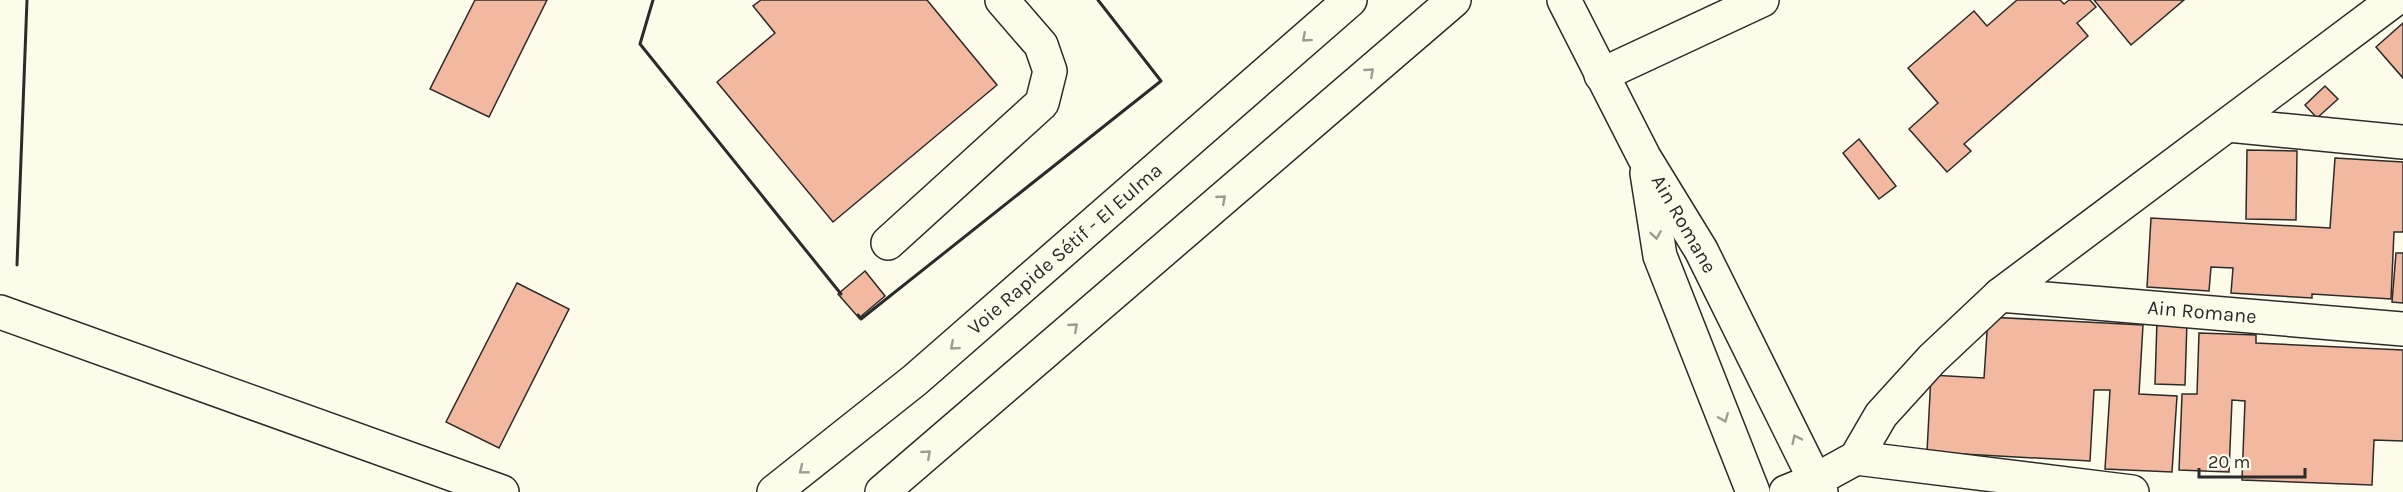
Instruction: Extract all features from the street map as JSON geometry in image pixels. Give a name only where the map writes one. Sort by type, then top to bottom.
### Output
[{"type":"main road","points":[[888,243],[1042,103],[1050,71],[1041,45],[1002,0]]},
{"type":"main road","name":"Voie Rapide Sétif - El Eulma","points":[[774,492],[915,380],[1350,0]]},
{"type":"main road","points":[[882,492],[1454,0]]},
{"type":"main road","points":[[1564,0],[1644,157]]},
{"type":"main road","points":[[1601,75],[1762,0]]},
{"type":"main road","points":[[1785,492],[1818,486],[1856,458],[1881,415],[1932,359],[2000,295],[2394,0]]},
{"type":"main road","points":[[2228,125],[2403,142]]},
{"type":"main road","name":"Ain Romane","points":[[1644,157],[1701,250],[1818,486]]},
{"type":"main road","name":"Ain Romane","points":[[1644,157],[1660,256],[1753,492]]},
{"type":"main road","name":"Ain Romane","points":[[2000,295],[2403,329]]},
{"type":"main road","points":[[0,312],[502,492]]},
{"type":"main road","points":[[1856,458],[2132,492]]},
{"type":"building","points":[[475,0],[547,0],[489,117],[430,89]]},
{"type":"building","points":[[761,0],[927,0],[997,85],[833,222],[717,82],[775,33],[753,6]]},
{"type":"building","points":[[2017,0],[2060,0],[2064,4],[2069,0],[2090,0],[2096,7],[2077,23],[2088,36],[1964,144],[1971,151],[1947,172],[1909,129],[1938,103],[1908,68],[1974,11],[1987,26]]},
{"type":"building","points":[[2094,0],[2184,0],[2131,45]]},
{"type":"building","points":[[2403,23],[2403,78],[2376,47]]},
{"type":"building","points":[[2325,86],[2338,99],[2317,118],[2305,105]]},
{"type":"building","points":[[1859,139],[1896,186],[1879,199],[1843,153]]},
{"type":"building","points":[[2247,150],[2297,151],[2296,220],[2246,219]]},
{"type":"building","points":[[2335,158],[2403,162],[2403,232],[2394,232],[2391,299],[2312,294],[2312,298],[2231,293],[2233,268],[2211,267],[2209,291],[2147,287],[2151,218],[2330,228]]},
{"type":"building","points":[[2396,253],[2403,253],[2403,303],[2392,302]]},
{"type":"building","points":[[865,271],[885,296],[859,318],[838,294]]},
{"type":"building","points":[[517,283],[569,309],[499,448],[446,422]]},
{"type":"building","points":[[1988,317],[2143,325],[2139,394],[2177,396],[2172,472],[2105,469],[2110,390],[2094,390],[2090,461],[1927,452],[1931,375],[1984,378]]},
{"type":"building","points":[[2157,320],[2187,321],[2185,385],[2155,384]]},
{"type":"building","points":[[2199,333],[2256,335],[2256,343],[2403,350],[2403,441],[2374,440],[2372,485],[2242,480],[2245,401],[2232,400],[2229,472],[2179,470],[2182,394],[2197,394]]},
{"type":"wall","points":[[17,265],[27,0]]},
{"type":"wall","points":[[653,0],[640,44],[841,294]]},
{"type":"wall","points":[[858,315],[861,319],[1161,81],[1098,0]]}]
